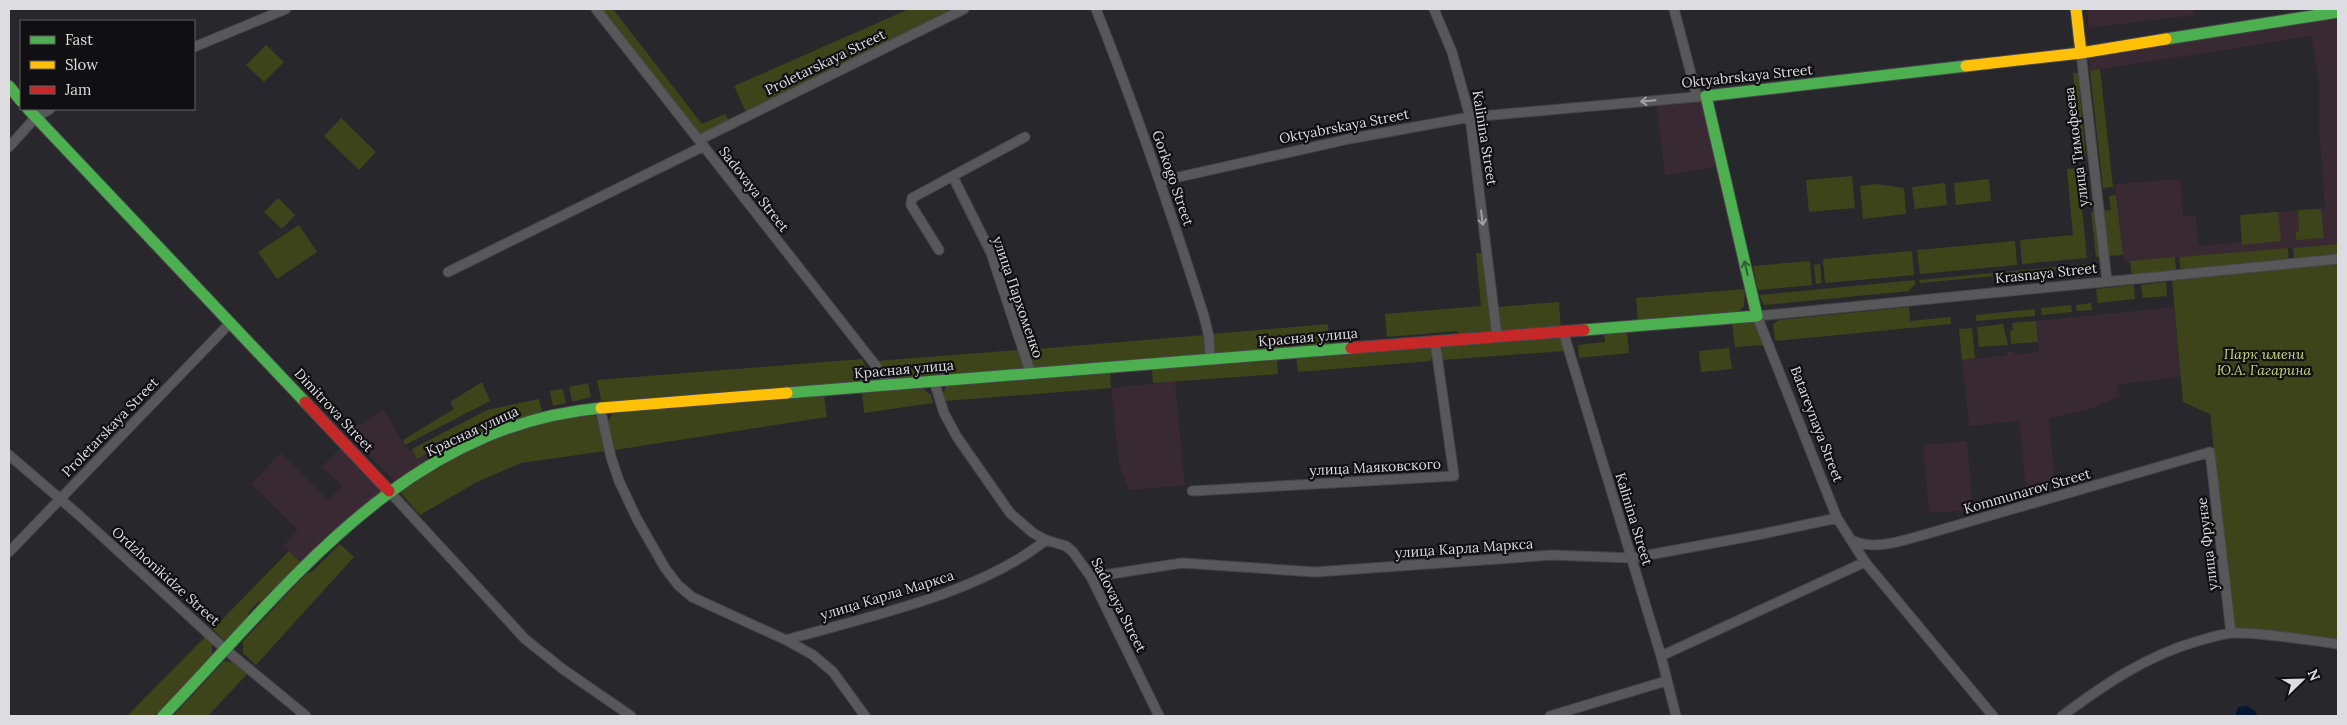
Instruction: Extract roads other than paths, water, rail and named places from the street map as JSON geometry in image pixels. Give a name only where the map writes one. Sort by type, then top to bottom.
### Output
[{"type":"street","points":[[195,47],[286,9]]},
{"type":"street","name":"Sadovaya Street","points":[[596,9],[891,385]]},
{"type":"street","name":"Proletarskaya Street","points":[[448,272],[964,9]]},
{"type":"street","name":"Gorkogo Street","points":[[1096,9],[1161,181],[1204,316],[1209,337],[1210,359]]},
{"type":"street","name":"Kalinina Street","points":[[1434,9],[1455,59],[1470,117],[1498,336]]},
{"type":"street","name":"Batareynaya Street","points":[[1674,9],[1701,96],[1757,316],[1837,518],[1866,562],[1993,716]]},
{"type":"street","name":"улица Тимофеева","points":[[2076,9],[2107,281]]},
{"type":"street","name":"Oktyabrskaya Street","points":[[1161,181],[1349,139],[1470,117],[1701,96],[2081,52],[2338,12]]},
{"type":"street","points":[[9,86],[20,100]]},
{"type":"street","points":[[9,147],[31,113],[45,110]]},
{"type":"street","name":"Dimitrova Street","points":[[31,113],[231,322],[525,639],[564,670],[631,716]]},
{"type":"street","points":[[939,250],[911,205],[915,196],[1025,137]]},
{"type":"street","name":"улица Пархоменко","points":[[953,176],[991,253],[1031,374]]},
{"type":"street","name":"Krasnaya Street","points":[[1757,316],[2338,259]]},
{"type":"street","name":"Красная улица","points":[[163,716],[320,552],[353,520],[389,491],[433,465],[507,429],[552,415],[600,408],[1757,316]]},
{"type":"street","name":"Proletarskaya Street","points":[[9,552],[231,322]]},
{"type":"street","name":"Kalinina Street","points":[[1563,331],[1661,656],[1676,716]]},
{"type":"street","name":"улица Маяковского","points":[[1192,491],[1454,476],[1435,341]]},
{"type":"street","name":"Sadovaya Street","points":[[934,381],[944,413],[957,437],[1010,513],[1023,526],[1046,540],[1066,546],[1073,552],[1091,577],[1159,716]]},
{"type":"street","points":[[600,408],[611,457],[619,482],[637,519],[672,578],[692,597],[786,640],[825,664],[841,681],[865,716]]},
{"type":"street","name":"Kommunarov Street","points":[[1850,539],[1864,545],[1880,546],[2210,452]]},
{"type":"street","name":"улица Фрунзе","points":[[2210,452],[2231,633]]},
{"type":"street","name":"Ordzhonikidze Street","points":[[9,455],[226,650],[306,716]]},
{"type":"street","name":"улица Карла Маркса","points":[[1091,577],[1182,563],[1316,572],[1553,555],[1632,558],[1837,518]]},
{"type":"street","name":"улица Карла Маркса","points":[[786,640],[957,589],[1021,560],[1046,540]]},
{"type":"street","points":[[1661,656],[1866,562]]},
{"type":"street","points":[[2062,716],[2106,683],[2136,665],[2176,648],[2231,633],[2338,644]]},
{"type":"street","points":[[1550,716],[1666,681]]},
{"type":"water","points":[[2247,706],[2254,710],[2258,716],[2235,716],[2238,707]]},
{"type":"park label","name":"Парк имени Ю.А. Гагарина","points":[[2264,362]]}]
